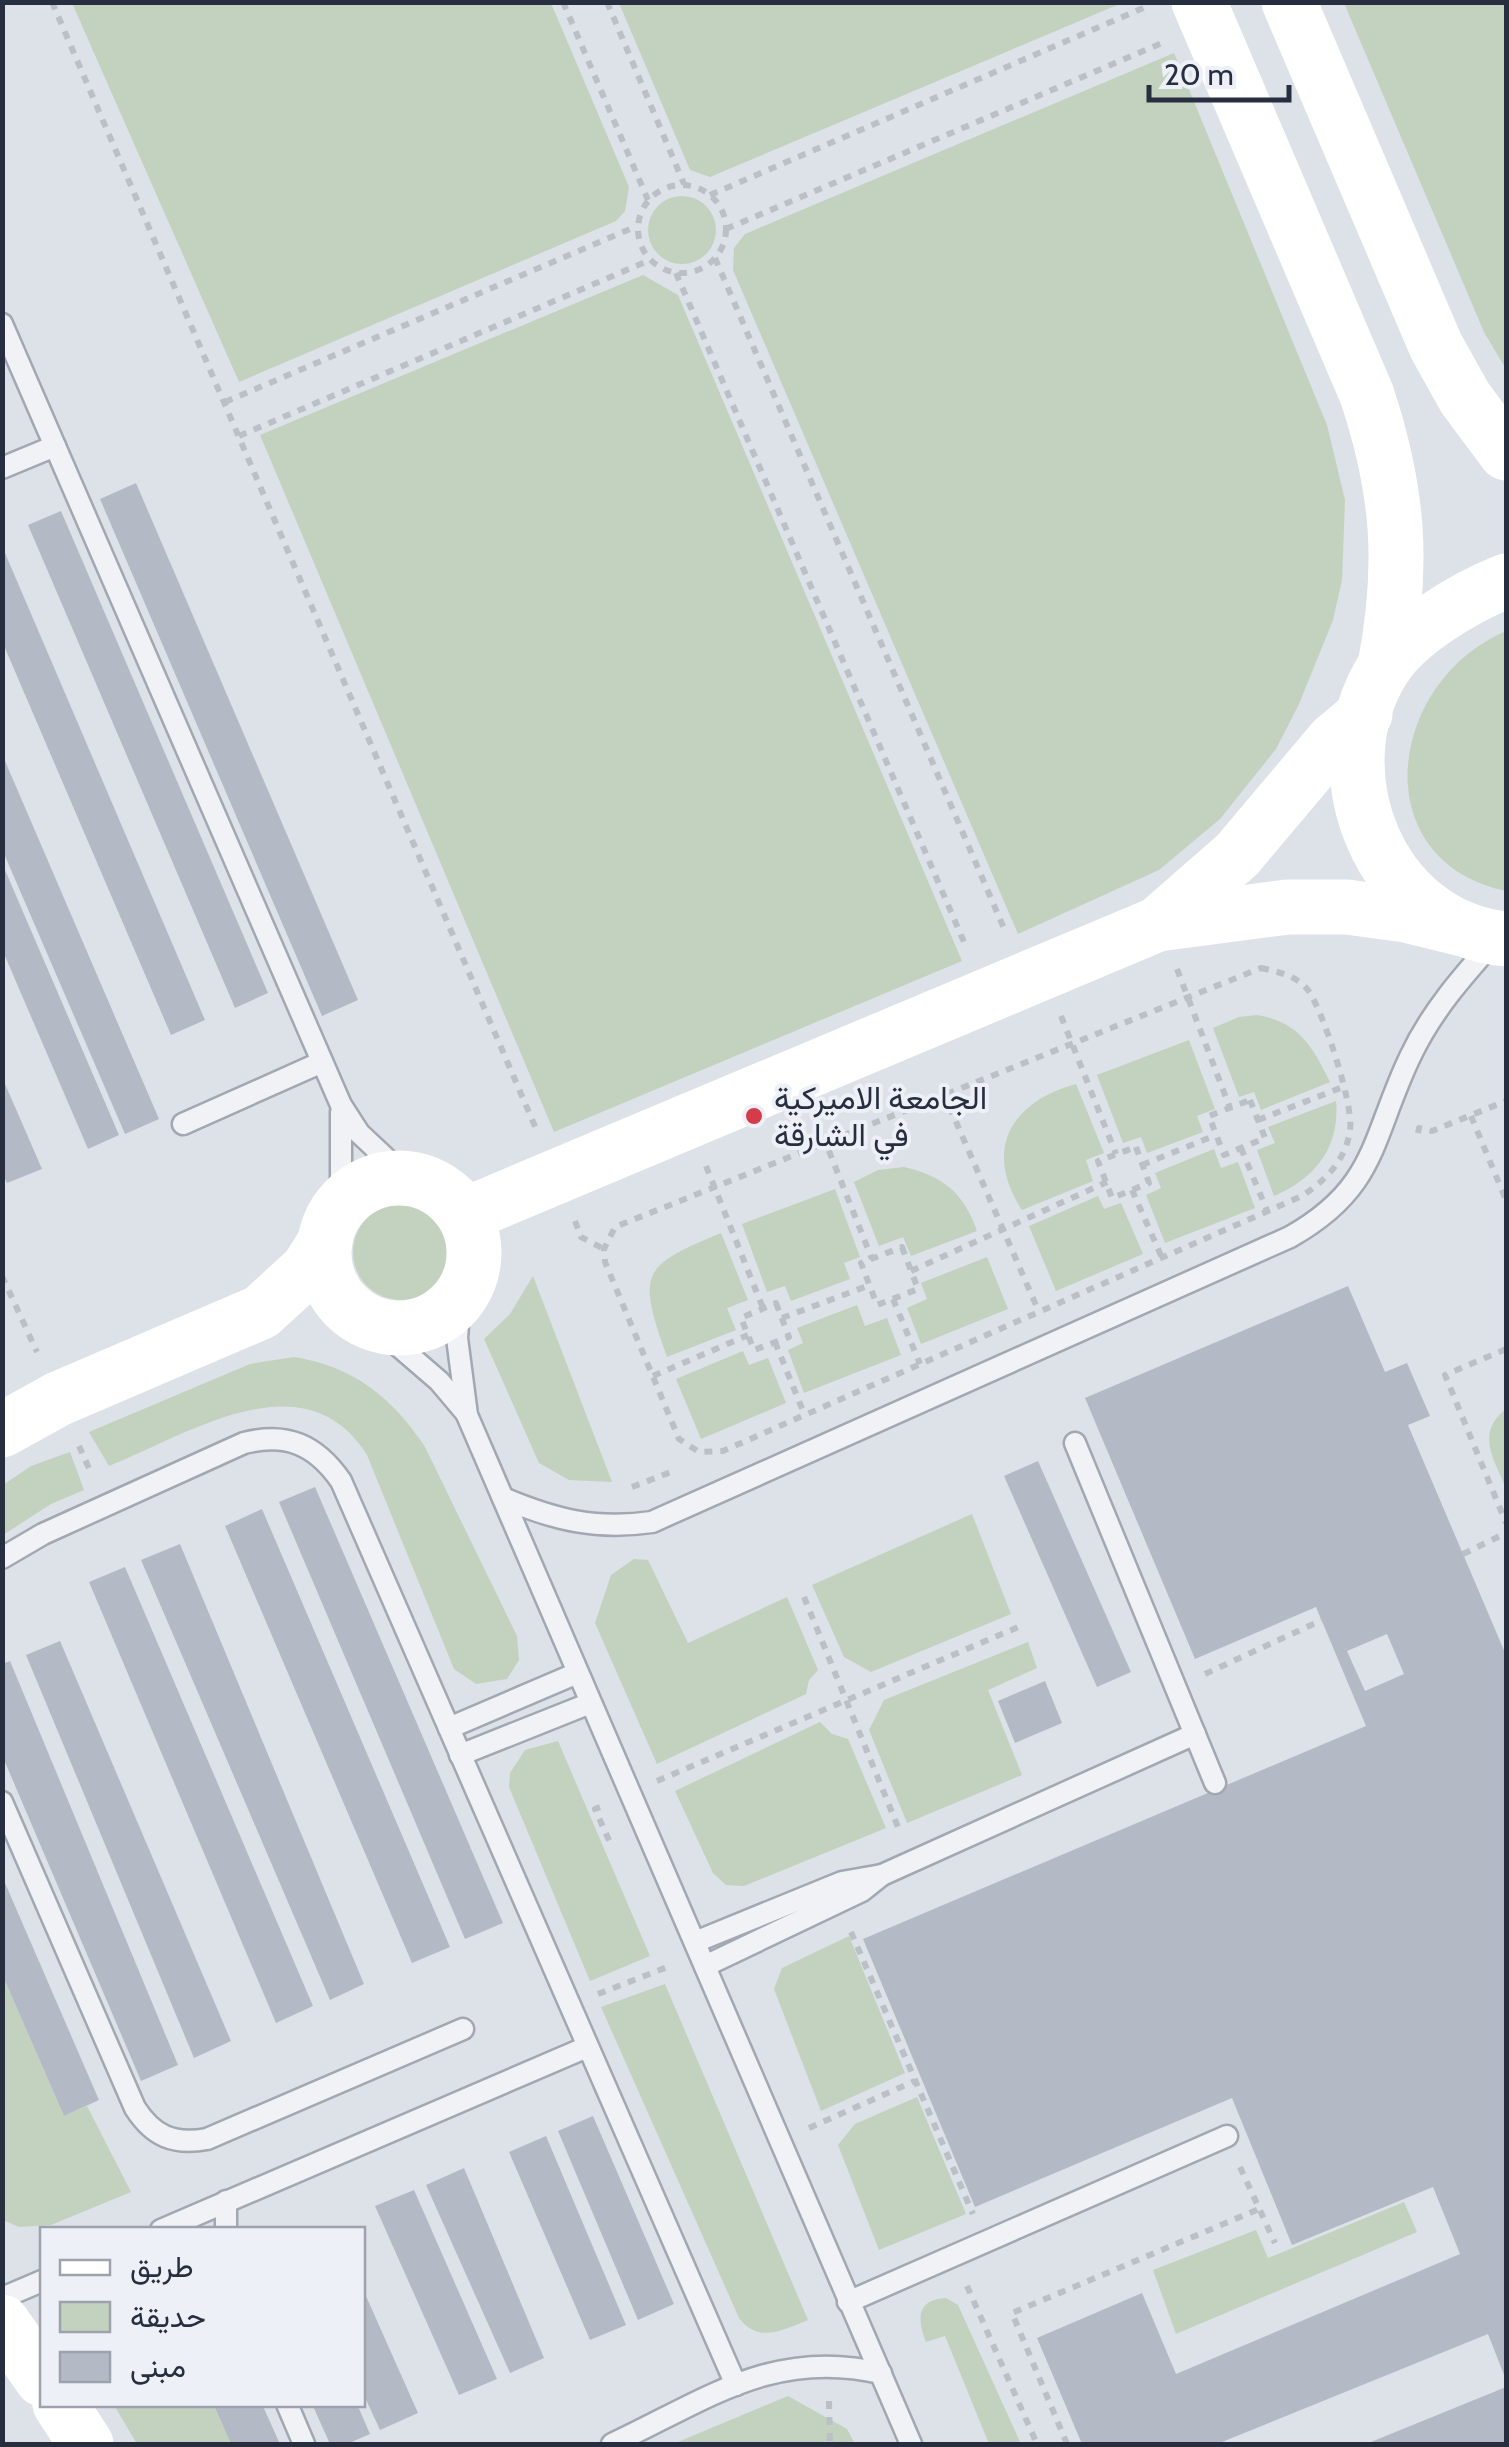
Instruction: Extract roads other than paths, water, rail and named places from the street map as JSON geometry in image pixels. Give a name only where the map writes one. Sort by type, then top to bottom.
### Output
[{"type":"street","points":[[1290,2],[1436,346],[1465,398],[1506,453]]},
{"type":"street","points":[[1204,13],[1367,395],[1384,447],[1395,501],[1399,556],[1375,690],[1356,756],[1359,800],[1372,842],[1394,878],[1426,908],[1489,936]]},
{"type":"street","points":[[1158,924],[1237,855],[1436,619],[1506,582]]},
{"type":"street","points":[[466,1215],[1158,924],[1288,907],[1347,907],[1489,936]]},
{"type":"street","points":[[2,1430],[58,1399],[260,1312],[286,1292],[359,1190],[383,1180],[408,1179],[430,1184],[466,1215],[474,1256],[460,1300],[430,1322],[411,1328],[363,1318],[260,1312]]},
{"type":"street","points":[[333,1225],[330,1281],[363,1318]]},
{"type":"street","points":[[2,2322],[40,2375]]},
{"type":"street","points":[[62,2407],[86,2444]]},
{"type":"lane","points":[[2,324],[341,1105],[359,1133],[408,1179]]},
{"type":"lane","points":[[2,468],[55,446]]},
{"type":"lane","points":[[503,1498],[575,1524],[615,1527],[652,1522],[1314,1224],[1352,1191],[1366,1170],[1410,1058],[1436,1009],[1489,936]]},
{"type":"lane","points":[[183,1124],[322,1062]]},
{"type":"lane","points":[[333,1225],[345,1138],[341,1105]]},
{"type":"lane","points":[[460,1300],[458,1338],[467,1415],[575,1674],[912,2444]]},
{"type":"lane","points":[[363,1318],[439,1382],[467,1415]]},
{"type":"lane","points":[[2,1558],[43,1534],[244,1443],[266,1438],[300,1443],[328,1462],[341,1480],[736,2386]]},
{"type":"lane","points":[[1074,1443],[1216,1783]]},
{"type":"lane","points":[[448,1728],[575,1674]]},
{"type":"lane","points":[[460,1755],[588,1704]]},
{"type":"lane","points":[[700,1954],[787,1926],[862,1891],[882,1875],[1194,1734]]},
{"type":"lane","points":[[2,1802],[135,2108],[147,2126],[165,2138],[186,2143],[207,2139],[462,2029]]},
{"type":"lane","points":[[700,1954],[842,1882],[882,1875]]},
{"type":"lane","points":[[169,2227],[587,2047]]},
{"type":"lane","points":[[848,2302],[1227,2136]]},
{"type":"lane","points":[[226,2202],[226,2227]]},
{"type":"lane","points":[[2,2298],[40,2282]]},
{"type":"lane","points":[[612,2444],[736,2386],[803,2364],[849,2366],[881,2373]]},
{"type":"lane","points":[[287,2407],[304,2444]]},
{"type":"place","name":"الجامعة الاميركية في الشارقة","points":[[754,1116]]}]
